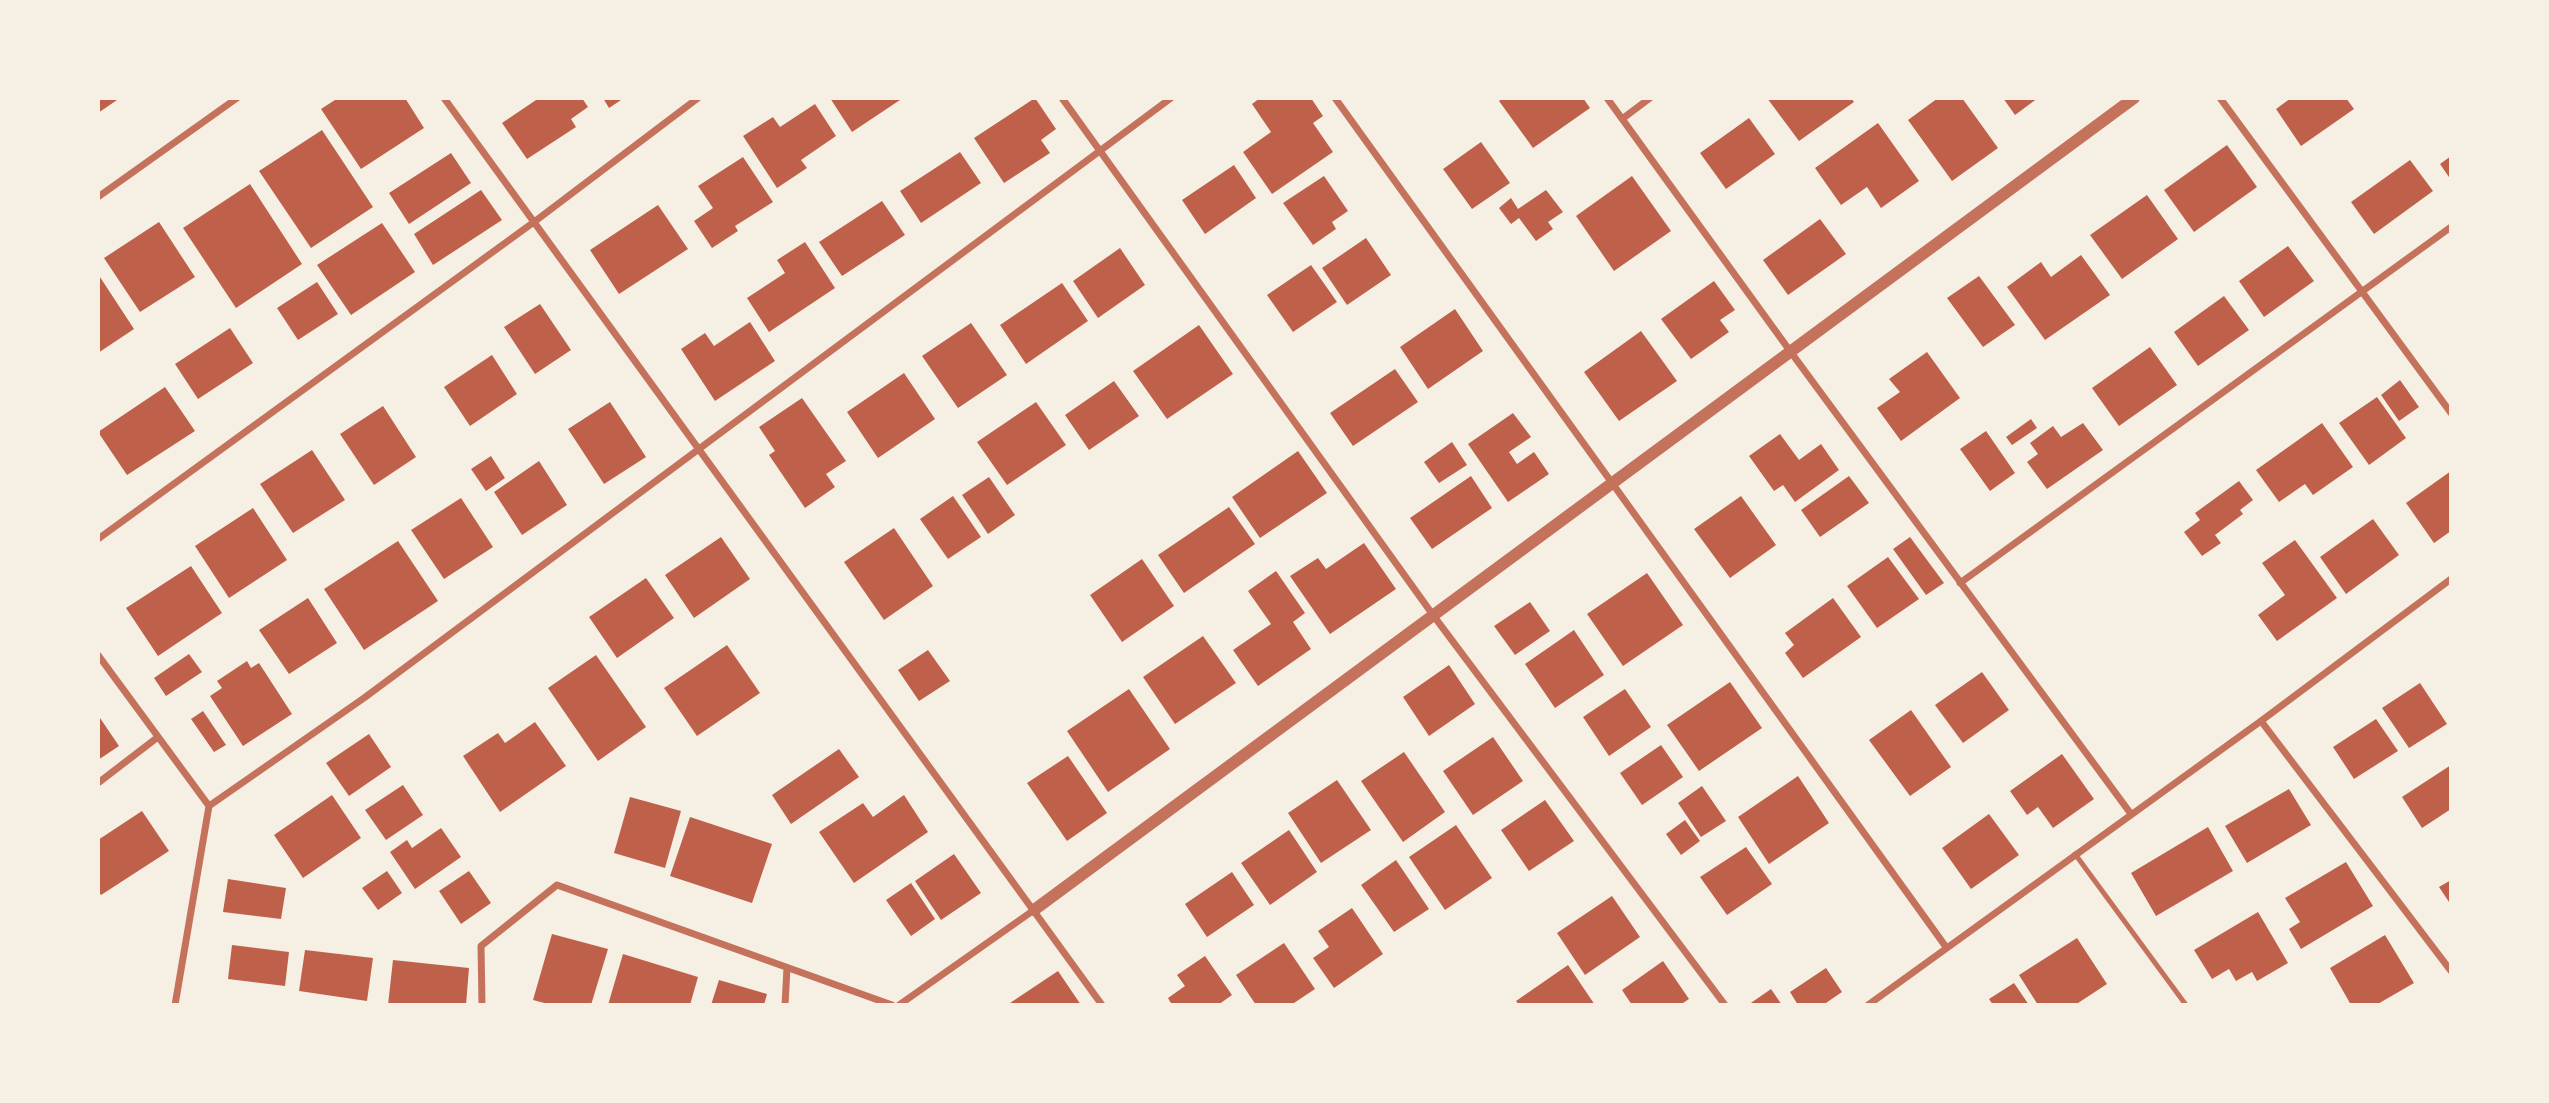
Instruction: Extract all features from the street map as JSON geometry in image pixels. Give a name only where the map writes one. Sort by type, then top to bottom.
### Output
[{"type":"street","points":[[98,197],[237,98]]},
{"type":"street","points":[[444,98],[696,449],[1102,1005]]},
{"type":"street","points":[[98,540],[534,222],[698,98]]},
{"type":"street","points":[[1062,98],[1433,615],[1725,1005]]},
{"type":"street","points":[[175,1005],[209,806],[364,698],[1171,98]]},
{"type":"street","points":[[1335,98],[1946,947]]},
{"type":"street","points":[[1607,98],[2131,814]]},
{"type":"street","points":[[1622,119],[1650,98]]},
{"type":"street","points":[[899,1005],[1034,910],[2134,98]]},
{"type":"street","points":[[2220,98],[2451,413]]},
{"type":"street","points":[[1960,583],[2451,227]]},
{"type":"street","points":[[1868,1005],[2261,721],[2451,579]]},
{"type":"street","points":[[98,655],[209,806]]},
{"type":"street","points":[[2261,721],[2451,971]]},
{"type":"street","points":[[98,783],[158,737]]},
{"type":"street","points":[[482,1005],[481,946],[557,885],[892,1005]]},
{"type":"street","points":[[785,1005],[787,968]]},
{"type":"lane","points":[[2075,854],[2186,1005]]},
{"type":"building","points":[[98,98],[120,98],[98,113]]},
{"type":"building","points":[[338,98],[405,98],[424,128],[361,169],[321,109]]},
{"type":"building","points":[[539,98],[582,98],[588,107],[571,119],[576,127],[527,159],[502,123]]},
{"type":"building","points":[[603,98],[624,98],[609,108]]},
{"type":"building","points":[[830,98],[903,98],[852,132]]},
{"type":"building","points":[[1035,98],[1056,129],[1041,140],[1050,153],[1004,183],[974,138]]},
{"type":"building","points":[[1260,98],[1311,98],[1323,116],[1313,123],[1333,152],[1272,194],[1243,152],[1271,132],[1252,104]]},
{"type":"building","points":[[1503,98],[1583,98],[1590,108],[1533,148],[1499,101]]},
{"type":"building","points":[[1767,98],[1851,98],[1854,102],[1799,141]]},
{"type":"building","points":[[1938,98],[1962,98],[1998,148],[1952,181],[1908,120]]},
{"type":"building","points":[[2003,98],[2038,98],[2015,115]]},
{"type":"building","points":[[2291,98],[2346,98],[2354,109],[2301,146],[2276,109]]},
{"type":"building","points":[[815,104],[836,136],[801,160],[807,168],[777,188],[743,136],[773,117],[780,127]]},
{"type":"building","points":[[1749,118],[1775,154],[1726,189],[1700,153]]},
{"type":"building","points":[[1878,123],[1919,181],[1881,208],[1867,187],[1841,205],[1815,168]]},
{"type":"building","points":[[322,130],[373,207],[311,248],[259,171]]},
{"type":"building","points":[[1481,142],[1510,183],[1472,209],[1443,169]]},
{"type":"building","points":[[2227,145],[2257,187],[2194,232],[2164,190]]},
{"type":"building","points":[[960,152],[981,183],[921,223],[900,191]]},
{"type":"building","points":[[451,153],[471,183],[409,224],[389,193]]},
{"type":"building","points":[[2451,156],[2451,180],[2440,164]]},
{"type":"building","points":[[743,157],[773,202],[735,226],[738,231],[712,248],[694,221],[713,208],[698,186]]},
{"type":"building","points":[[2410,160],[2433,191],[2374,234],[2351,202]]},
{"type":"building","points":[[1234,165],[1256,198],[1205,234],[1182,200]]},
{"type":"building","points":[[1324,176],[1348,211],[1332,222],[1336,229],[1313,245],[1283,203]]},
{"type":"building","points":[[1632,176],[1671,231],[1614,271],[1576,216]]},
{"type":"building","points":[[250,184],[302,264],[236,308],[183,228]]},
{"type":"building","points":[[481,190],[502,220],[433,265],[414,234]]},
{"type":"building","points":[[1546,190],[1563,212],[1548,222],[1553,229],[1536,241],[1519,218],[1511,224],[1499,208],[1511,198],[1518,209]]},
{"type":"building","points":[[2147,195],[2178,239],[2122,279],[2090,235]]},
{"type":"building","points":[[882,201],[905,235],[842,276],[819,242]]},
{"type":"building","points":[[658,205],[688,249],[619,294],[590,250]]},
{"type":"building","points":[[1820,219],[1846,254],[1788,295],[1763,260]]},
{"type":"building","points":[[159,222],[195,277],[140,312],[104,258]]},
{"type":"building","points":[[382,223],[415,272],[351,315],[317,265]]},
{"type":"building","points":[[1366,238],[1391,275],[1347,305],[1322,268]]},
{"type":"building","points":[[805,242],[835,288],[769,332],[747,298],[785,273],[777,260]]},
{"type":"building","points":[[2288,246],[2314,281],[2264,317],[2239,281]]},
{"type":"building","points":[[1120,248],[1145,285],[1098,318],[1073,281]]},
{"type":"building","points":[[2081,255],[2110,295],[2045,340],[2007,287],[2041,262],[2051,277]]},
{"type":"building","points":[[1311,265],[1337,302],[1293,332],[1267,295]]},
{"type":"building","points":[[98,274],[134,329],[98,353]]},
{"type":"building","points":[[1979,276],[2015,325],[1983,347],[1947,298]]},
{"type":"building","points":[[1714,281],[1735,310],[1720,320],[1729,332],[1691,359],[1661,319]]},
{"type":"building","points":[[317,282],[338,314],[298,340],[277,308]]},
{"type":"building","points":[[1062,283],[1088,321],[1026,364],[1000,325]]},
{"type":"building","points":[[2224,296],[2249,330],[2198,366],[2174,332]]},
{"type":"building","points":[[540,304],[571,350],[535,374],[504,327]]},
{"type":"building","points":[[1455,309],[1483,351],[1428,389],[1400,347]]},
{"type":"building","points":[[750,322],[775,361],[715,401],[681,349],[705,333],[714,346]]},
{"type":"building","points":[[971,323],[1007,375],[958,408],[922,356]]},
{"type":"building","points":[[1199,325],[1233,374],[1167,419],[1133,371]]},
{"type":"building","points":[[230,328],[253,363],[198,399],[175,364]]},
{"type":"building","points":[[1641,331],[1677,381],[1619,421],[1584,372]]},
{"type":"building","points":[[2150,347],[2177,385],[2119,426],[2092,388]]},
{"type":"building","points":[[1927,352],[1960,398],[1901,441],[1877,408],[1900,392],[1889,379]]},
{"type":"building","points":[[492,355],[517,394],[470,426],[444,387]]},
{"type":"building","points":[[1395,369],[1418,402],[1353,446],[1330,413]]},
{"type":"building","points":[[904,373],[935,419],[878,458],[847,412]]},
{"type":"building","points":[[2400,380],[2419,407],[2399,421],[2381,395]]},
{"type":"building","points":[[1114,381],[1139,416],[1089,450],[1065,415]]},
{"type":"building","points":[[165,387],[195,431],[127,475],[98,432]]},
{"type":"building","points":[[2377,397],[2406,438],[2369,465],[2339,423]]},
{"type":"building","points":[[802,398],[846,461],[826,474],[835,487],[805,508],[769,455],[775,451],[759,427]]},
{"type":"building","points":[[610,402],[646,457],[604,484],[568,429]]},
{"type":"building","points":[[1036,402],[1066,445],[1007,485],[977,442]]},
{"type":"building","points":[[383,406],[416,457],[374,485],[340,434]]},
{"type":"building","points":[[1513,413],[1531,437],[1509,452],[1517,464],[1534,452],[1549,474],[1508,502],[1468,444]]},
{"type":"building","points":[[2031,419],[2037,428],[2012,445],[2006,437]]},
{"type":"building","points":[[2083,423],[2103,450],[2047,489],[2027,462],[2038,454],[2030,443],[2053,426],[2061,437]]},
{"type":"building","points":[[2322,423],[2353,467],[2313,495],[2305,484],[2279,502],[2256,470]]},
{"type":"building","points":[[1986,431],[2015,473],[1990,491],[1960,449]]},
{"type":"building","points":[[1780,434],[1799,460],[1821,444],[1839,470],[1795,502],[1783,485],[1774,491],[1749,456]]},
{"type":"building","points":[[1452,442],[1467,465],[1439,483],[1424,462]]},
{"type":"building","points":[[312,450],[345,500],[293,533],[260,484]]},
{"type":"building","points":[[1298,451],[1327,493],[1260,538],[1232,497]]},
{"type":"building","points":[[491,456],[505,478],[486,491],[471,469]]},
{"type":"building","points":[[539,461],[567,505],[522,535],[494,492]]},
{"type":"building","points":[[2451,471],[2451,531],[2434,543],[2406,503]]},
{"type":"building","points":[[1471,476],[1492,508],[1432,549],[1410,518]]},
{"type":"building","points":[[1849,476],[1869,503],[1820,537],[1801,510]]},
{"type":"building","points":[[989,477],[1015,515],[988,534],[962,495]]},
{"type":"building","points":[[2239,481],[2253,500],[2240,510],[2243,514],[2215,535],[2221,543],[2202,556],[2184,532],[2200,520],[2195,513]]},
{"type":"building","points":[[953,496],[981,537],[948,559],[920,519]]},
{"type":"building","points":[[1741,496],[1776,545],[1730,578],[1694,529]]},
{"type":"building","points":[[461,498],[493,547],[444,579],[411,530]]},
{"type":"building","points":[[1229,507],[1255,544],[1184,593],[1158,555]]},
{"type":"building","points":[[253,508],[287,560],[229,598],[195,546]]},
{"type":"building","points":[[2373,519],[2399,555],[2346,594],[2320,557]]},
{"type":"building","points":[[894,528],[933,586],[884,620],[844,562]]},
{"type":"building","points":[[721,537],[750,579],[694,618],[665,575]]},
{"type":"building","points":[[1910,537],[1944,583],[1926,595],[1893,549]]},
{"type":"building","points":[[2295,540],[2337,598],[2277,641],[2258,615],[2285,595],[2262,563]]},
{"type":"building","points":[[398,541],[438,601],[364,650],[324,589]]},
{"type":"building","points":[[1364,543],[1396,589],[1330,634],[1290,576],[1318,558],[1326,569]]},
{"type":"building","points":[[1888,557],[1919,599],[1877,628],[1847,586]]},
{"type":"building","points":[[1142,559],[1174,606],[1122,642],[1090,595]]},
{"type":"building","points":[[191,566],[222,613],[158,656],[126,608]]},
{"type":"building","points":[[1276,571],[1305,613],[1293,622],[1311,649],[1258,686],[1233,650],[1271,624],[1248,591]]},
{"type":"building","points":[[1647,573],[1683,625],[1623,666],[1587,614]]},
{"type":"building","points":[[646,578],[674,618],[617,658],[589,617]]},
{"type":"building","points":[[308,598],[337,643],[289,674],[259,630]]},
{"type":"building","points":[[1833,598],[1861,637],[1803,678],[1785,653],[1794,645],[1785,633]]},
{"type":"building","points":[[1530,602],[1550,631],[1515,655],[1494,626]]},
{"type":"building","points":[[1574,630],[1604,675],[1555,708],[1525,664]]},
{"type":"building","points":[[1203,636],[1236,683],[1175,724],[1143,677]]},
{"type":"building","points":[[727,645],[760,693],[697,736],[664,688]]},
{"type":"building","points":[[928,650],[950,681],[919,701],[898,670]]},
{"type":"building","points":[[189,654],[202,672],[166,696],[154,678]]},
{"type":"building","points":[[596,655],[646,727],[598,761],[548,688]]},
{"type":"building","points":[[247,661],[251,668],[259,663],[292,714],[243,746],[210,696],[222,688],[217,681]]},
{"type":"building","points":[[1449,665],[1475,704],[1429,736],[1403,697]]},
{"type":"building","points":[[1982,672],[2009,710],[1963,743],[1935,705]]},
{"type":"building","points":[[1730,682],[1762,728],[1699,771],[1667,725]]},
{"type":"building","points":[[2420,683],[2447,724],[2409,748],[2382,708]]},
{"type":"building","points":[[1129,689],[1170,749],[1108,792],[1067,731]]},
{"type":"building","points":[[1625,689],[1651,727],[1609,756],[1583,717]]},
{"type":"building","points":[[1911,710],[1951,767],[1910,796],[1869,740]]},
{"type":"building","points":[[203,711],[226,745],[214,752],[191,719]]},
{"type":"building","points":[[98,715],[119,746],[98,760]]},
{"type":"building","points":[[2376,719],[2398,751],[2354,779],[2333,747]]},
{"type":"building","points":[[535,722],[566,766],[500,812],[463,756],[498,733],[505,743]]},
{"type":"building","points":[[369,734],[391,767],[349,796],[326,763]]},
{"type":"building","points":[[1493,737],[1523,781],[1473,815],[1443,771]]},
{"type":"building","points":[[1661,745],[1683,777],[1642,805],[1620,773]]},
{"type":"building","points":[[839,749],[859,777],[791,824],[772,795]]},
{"type":"building","points":[[1404,752],[1445,812],[1403,842],[1361,781]]},
{"type":"building","points":[[2062,754],[2094,799],[2053,828],[2038,807],[2027,815],[2010,791]]},
{"type":"building","points":[[1068,756],[1107,813],[1067,841],[1027,783]]},
{"type":"building","points":[[2451,765],[2451,809],[2422,828],[2402,797]]},
{"type":"building","points":[[1798,776],[1829,823],[1769,864],[1738,817]]},
{"type":"building","points":[[1337,780],[1371,830],[1321,863],[1288,813]]},
{"type":"building","points":[[403,785],[423,815],[386,840],[365,810]]},
{"type":"building","points":[[1702,786],[1726,821],[1701,837],[1678,803]]},
{"type":"building","points":[[2289,789],[2311,825],[2247,863],[2225,826]]},
{"type":"building","points":[[332,795],[361,838],[303,878],[274,835]]},
{"type":"building","points":[[904,795],[928,832],[854,883],[819,832],[863,803],[873,817]]},
{"type":"building","points":[[630,797],[681,811],[665,868],[614,853]]},
{"type":"building","points":[[1545,800],[1574,841],[1529,871],[1501,830]]},
{"type":"building","points":[[142,811],[169,851],[101,895],[98,891],[98,840]]},
{"type":"building","points":[[1989,814],[2019,855],[1971,889],[1942,848]]},
{"type":"building","points":[[690,817],[772,844],[752,903],[670,876]]},
{"type":"building","points":[[1685,820],[1700,841],[1681,855],[1666,834]]},
{"type":"building","points":[[1456,825],[1492,878],[1445,910],[1409,857]]},
{"type":"building","points":[[2208,827],[2233,871],[2156,916],[2131,873]]},
{"type":"building","points":[[441,828],[461,857],[415,889],[390,852],[407,840],[412,848]]},
{"type":"building","points":[[1289,830],[1317,872],[1270,905],[1241,863]]},
{"type":"building","points":[[1746,847],[1772,884],[1727,915],[1700,877]]},
{"type":"building","points":[[954,854],[981,893],[941,920],[915,881]]},
{"type":"building","points":[[1396,860],[1429,909],[1394,932],[1361,885]]},
{"type":"building","points":[[2346,862],[2373,906],[2301,949],[2289,929],[2300,922],[2285,898]]},
{"type":"building","points":[[387,871],[402,893],[378,910],[362,888]]},
{"type":"building","points":[[469,871],[491,903],[461,924],[439,891]]},
{"type":"building","points":[[1232,872],[1254,905],[1207,937],[1185,904]]},
{"type":"building","points":[[228,879],[286,888],[281,919],[223,912]]},
{"type":"building","points":[[2451,880],[2451,905],[2439,887]]},
{"type":"building","points":[[911,883],[935,919],[911,936],[886,900]]},
{"type":"building","points":[[1612,896],[1640,937],[1585,975],[1557,933]]},
{"type":"building","points":[[1352,908],[1383,954],[1334,988],[1313,958],[1329,947],[1318,931]]},
{"type":"building","points":[[2258,912],[2288,963],[2257,981],[2252,972],[2236,981],[2229,969],[2212,979],[2194,950]]},
{"type":"building","points":[[552,934],[608,949],[591,1005],[552,1005],[533,1000]]},
{"type":"building","points":[[2385,935],[2414,983],[2376,1005],[2351,1005],[2330,968]]},
{"type":"building","points":[[2077,938],[2107,984],[2075,1005],[2038,1005],[2019,975]]},
{"type":"building","points":[[1284,943],[1315,989],[1291,1005],[1256,1005],[1236,975]]},
{"type":"building","points":[[232,945],[289,952],[285,986],[228,979]]},
{"type":"building","points":[[305,950],[373,958],[367,1001],[299,991]]},
{"type":"building","points":[[623,954],[698,977],[690,1005],[608,1005]]},
{"type":"building","points":[[1205,956],[1232,995],[1218,1005],[1172,1005],[1168,998],[1185,986],[1177,975]]},
{"type":"building","points":[[393,960],[469,968],[466,1005],[388,1005]]},
{"type":"building","points":[[1663,961],[1689,999],[1680,1005],[1632,1005],[1622,990]]},
{"type":"building","points":[[1568,965],[1595,1005],[1519,1005],[1516,1001]]},
{"type":"building","points":[[1826,968],[1842,992],[1823,1005],[1798,1005],[1790,992]]},
{"type":"building","points":[[1058,971],[1081,1005],[1007,1005]]},
{"type":"building","points":[[719,980],[767,994],[764,1005],[711,1005]]},
{"type":"building","points":[[2014,983],[2029,1005],[1993,1005],[1989,999]]},
{"type":"building","points":[[1771,989],[1782,1005],[1748,1005]]}]
